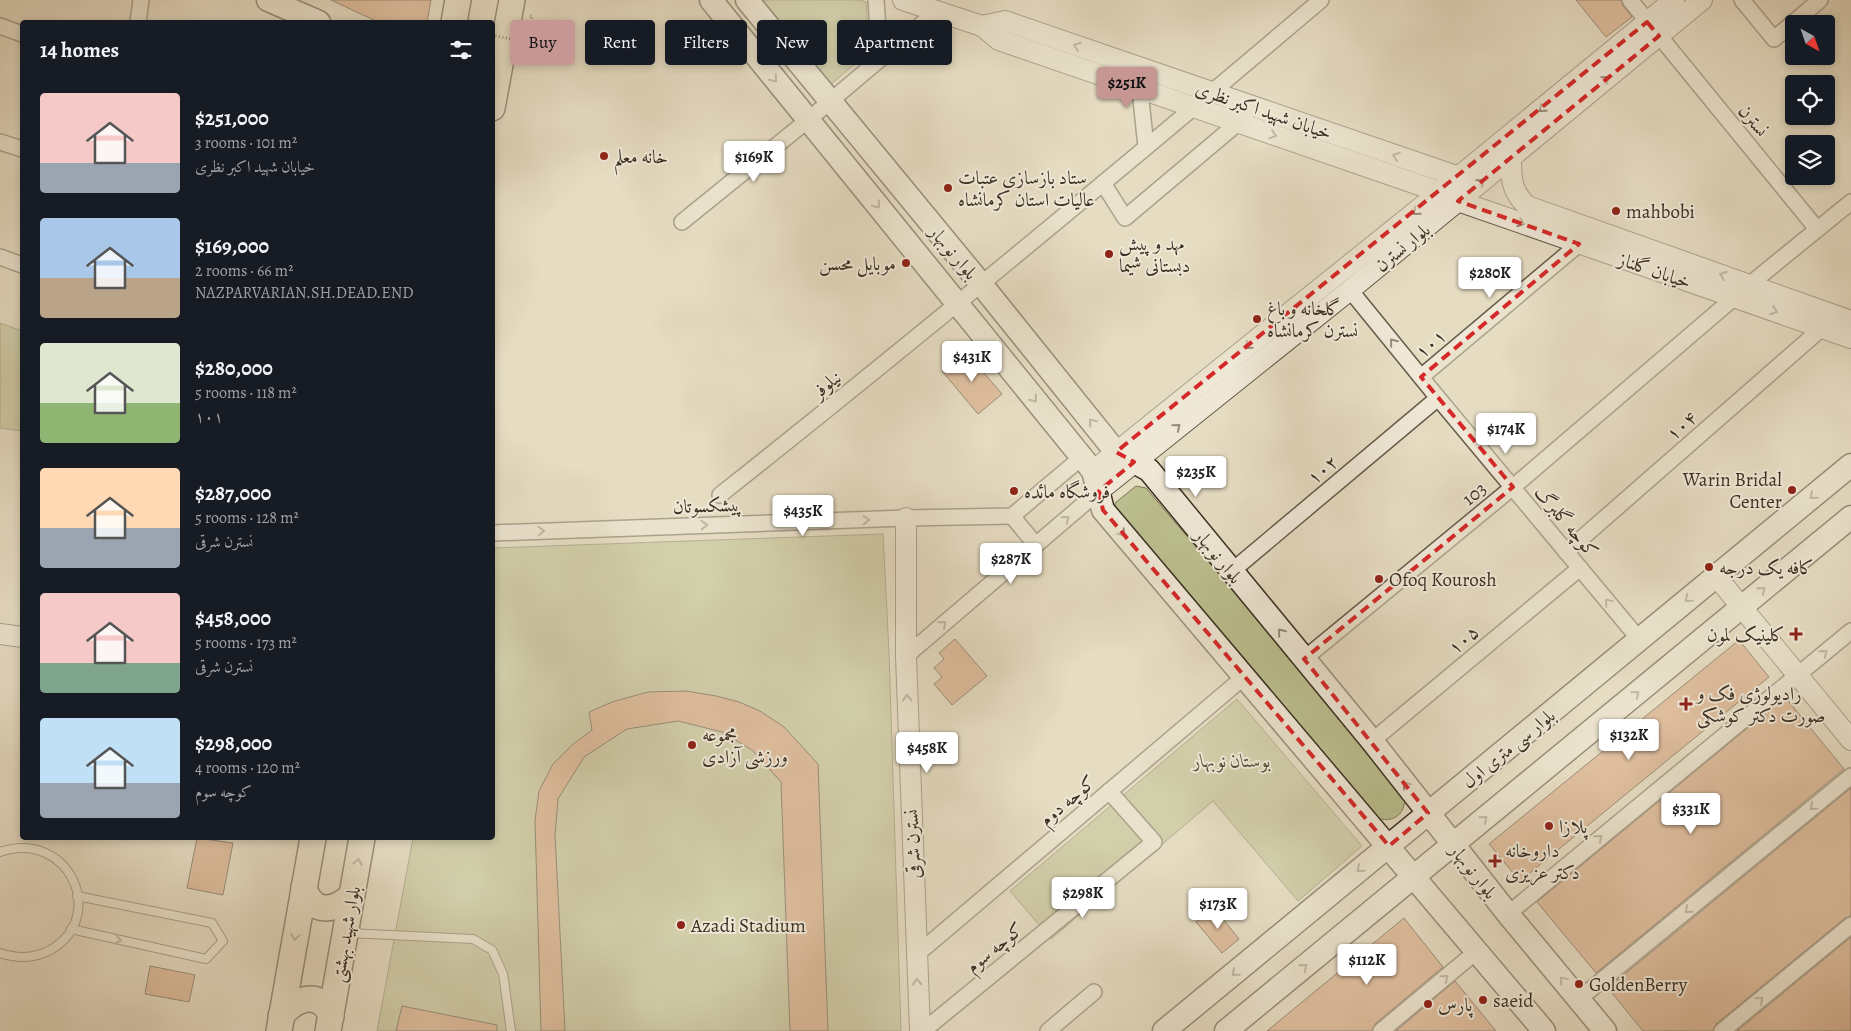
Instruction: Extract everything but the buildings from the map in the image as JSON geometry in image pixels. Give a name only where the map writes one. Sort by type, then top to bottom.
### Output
[{"type":"main road","points":[[268,0],[314,20]]},
{"type":"main road","points":[[454,20],[458,0]]},
{"type":"main road","points":[[495,92],[512,0]]},
{"type":"main road","name":"بلوار نوبهار","points":[[711,0],[957,303],[1091,473],[1103,510],[1415,876],[1544,1031]]},
{"type":"main road","name":"بلوار نوبهار","points":[[746,0],[1125,457],[1149,470],[1372,741],[1508,914],[1605,1031]]},
{"type":"main road","name":"بلوار سی متری اول","points":[[1164,1031],[1851,465]]},
{"type":"main road","name":"بلوار سی متری اول","points":[[1226,1031],[1851,517]]},
{"type":"main road","points":[[280,1023],[313,840]]},
{"type":"main road","name":"بلوار شهید بهشتی","points":[[329,1023],[362,840]]},
{"type":"main road","points":[[304,888],[311,903],[322,908],[336,906],[352,895]]},
{"type":"main road","points":[[280,1023],[294,1003],[302,999],[317,1000],[324,1004],[328,1008],[329,1023]]},
{"type":"street","points":[[138,20],[140,0]]},
{"type":"street","points":[[876,0],[877,20]]},
{"type":"street","name":"خیابان شهید اکبر نظری","points":[[903,0],[982,26],[999,40],[1440,192]]},
{"type":"street","name":"نیلوفر","points":[[720,495],[981,284],[1321,0]]},
{"type":"street","name":"نسترن","points":[[1630,0],[1817,229]]},
{"type":"street","name":"بلوار نسترن","points":[[1091,473],[1125,457],[1350,290],[1511,157],[1653,29],[1674,0]]},
{"type":"street","name":"بلوار نسترن","points":[[1125,457],[1440,192],[1653,29],[1702,0]]},
{"type":"street","points":[[1742,0],[1774,39],[1820,0]]},
{"type":"street","points":[[927,20],[937,11]]},
{"type":"street","name":"خیابان شهید اکبر نظری","points":[[982,26],[1005,21],[1459,177]]},
{"type":"street","points":[[0,26],[20,33]]},
{"type":"street","points":[[682,222],[874,65]]},
{"type":"street","points":[[1137,67],[1146,147]]},
{"type":"street","points":[[1103,183],[1125,218],[1255,107]]},
{"type":"street","points":[[0,142],[20,148]]},
{"type":"street","name":"خیابان گلناز","points":[[1511,157],[1511,179],[1514,189],[1527,206],[1742,291],[1822,328],[1851,338]]},
{"type":"street","name":"خیابان گلناز","points":[[1458,201],[1579,244],[1851,321]]},
{"type":"street","name":"103","points":[[1304,659],[1513,487],[1742,291],[1851,202]]},
{"type":"street","name":"۱۰۱","points":[[1421,377],[1579,244]]},
{"type":"street","points":[[0,257],[20,264]]},
{"type":"street","name":"کوچه گلبرگ","points":[[1350,290],[1639,640]]},
{"type":"street","name":"۱۰۴","points":[[1566,552],[1822,328]]},
{"type":"street","name":"۱۰۲","points":[[1232,571],[1438,398]]},
{"type":"street","points":[[1035,544],[1012,516],[1091,473]]},
{"type":"street","points":[[906,656],[1035,544],[1091,473]]},
{"type":"street","name":"پیشکسوتان","points":[[495,533],[1012,516]]},
{"type":"street","name":"نسترن شرقی","points":[[906,518],[906,656],[916,955],[921,1031]]},
{"type":"street","name":"۱۰۵","points":[[1372,741],[1580,568]]},
{"type":"street","points":[[1716,576],[1851,740]]},
{"type":"street","points":[[1508,914],[1851,631]]},
{"type":"street","points":[[0,634],[20,637]]},
{"type":"street","name":"کوچه دوم","points":[[916,955],[1244,677]]},
{"type":"street","points":[[1579,999],[1851,776]]},
{"type":"street","name":"کوچه سوم","points":[[921,1031],[1154,842],[1109,791]]},
{"type":"street","points":[[1722,1031],[1851,925]]},
{"type":"street","points":[[1381,1031],[1478,952]]},
{"type":"street","points":[[1048,1031],[1094,992]]},
{"type":"lane","points":[[0,852],[22,848],[44,852],[55,858],[67,870],[75,885],[77,896],[75,919],[71,930],[56,947],[35,956],[12,957],[0,953]]},
{"type":"lane","points":[[71,930],[206,960],[223,941],[212,923],[77,896]]},
{"type":"lane","points":[[346,932],[473,939],[492,950],[503,974],[511,1031]]},
{"type":"path","points":[[495,35],[528,43],[532,16]]},
{"type":"highlighted area","points":[[1647,22],[1659,36],[1458,201],[1579,244],[1421,377],[1513,487],[1304,659],[1428,813],[1389,846],[1103,510],[1099,491],[1134,462],[1116,452]]},
{"type":"green space","points":[[755,0],[860,0],[866,2],[867,20],[837,20],[837,65],[854,65],[829,86],[811,65],[827,65],[827,20],[772,20]]},
{"type":"green space","points":[[0,323],[20,330],[20,431],[0,428]]},
{"type":"green space","points":[[1136,486],[1146,488],[1404,792],[1404,806],[1398,815],[1388,819],[1374,817],[1116,514],[1115,503]]},
{"type":"green space","name":"مجموعه ورزشی آزادی","points":[[883,534],[889,652],[901,1031],[377,1031],[413,840],[495,840],[495,548]]},
{"type":"green space","name":"بوستان نوبهار","points":[[1237,699],[1362,846],[1298,901],[1213,801],[1051,939],[1010,891]]},
{"type":"place","name":"خانه معلم","points":[[604,156]]},
{"type":"place","name":"ستاد بازسازی عتبات عالیات استان کرمانشاه","points":[[948,188]]},
{"type":"place","name":"mahbobi","points":[[1616,211]]},
{"type":"place","name":"مهد و پیش دبستانی شیما","points":[[1109,254]]},
{"type":"place","name":"موبایل محسن","points":[[906,263]]},
{"type":"place","name":"گلخانه و باغ نسترن کرمانشاه","points":[[1257,319]]},
{"type":"place","name":"Warin Bridal Center","points":[[1792,490]]},
{"type":"place","name":"فروشگاه مائده","points":[[1014,491]]},
{"type":"place","name":"کافه یک درجه","points":[[1709,567]]},
{"type":"place","name":"Ofoq Kourosh","points":[[1379,579]]},
{"type":"place","name":"کلینیک لمون","points":[[1796,634]]},
{"type":"place","name":"رادیولوژی فک و صورت دکتر کوشکی","points":[[1686,704]]},
{"type":"place","name":"مجموعه ورزشی آزادی","points":[[692,745]]},
{"type":"place","name":"پلازا","points":[[1549,826]]},
{"type":"place","name":"داروخانه دکتر عزیزی","points":[[1495,861]]},
{"type":"place","name":"Azadi Stadium","points":[[681,925]]},
{"type":"place","name":"GoldenBerry","points":[[1579,984]]},
{"type":"place","name":"saeid","points":[[1483,1000]]},
{"type":"place","name":"پارس","points":[[1428,1004]]}]
